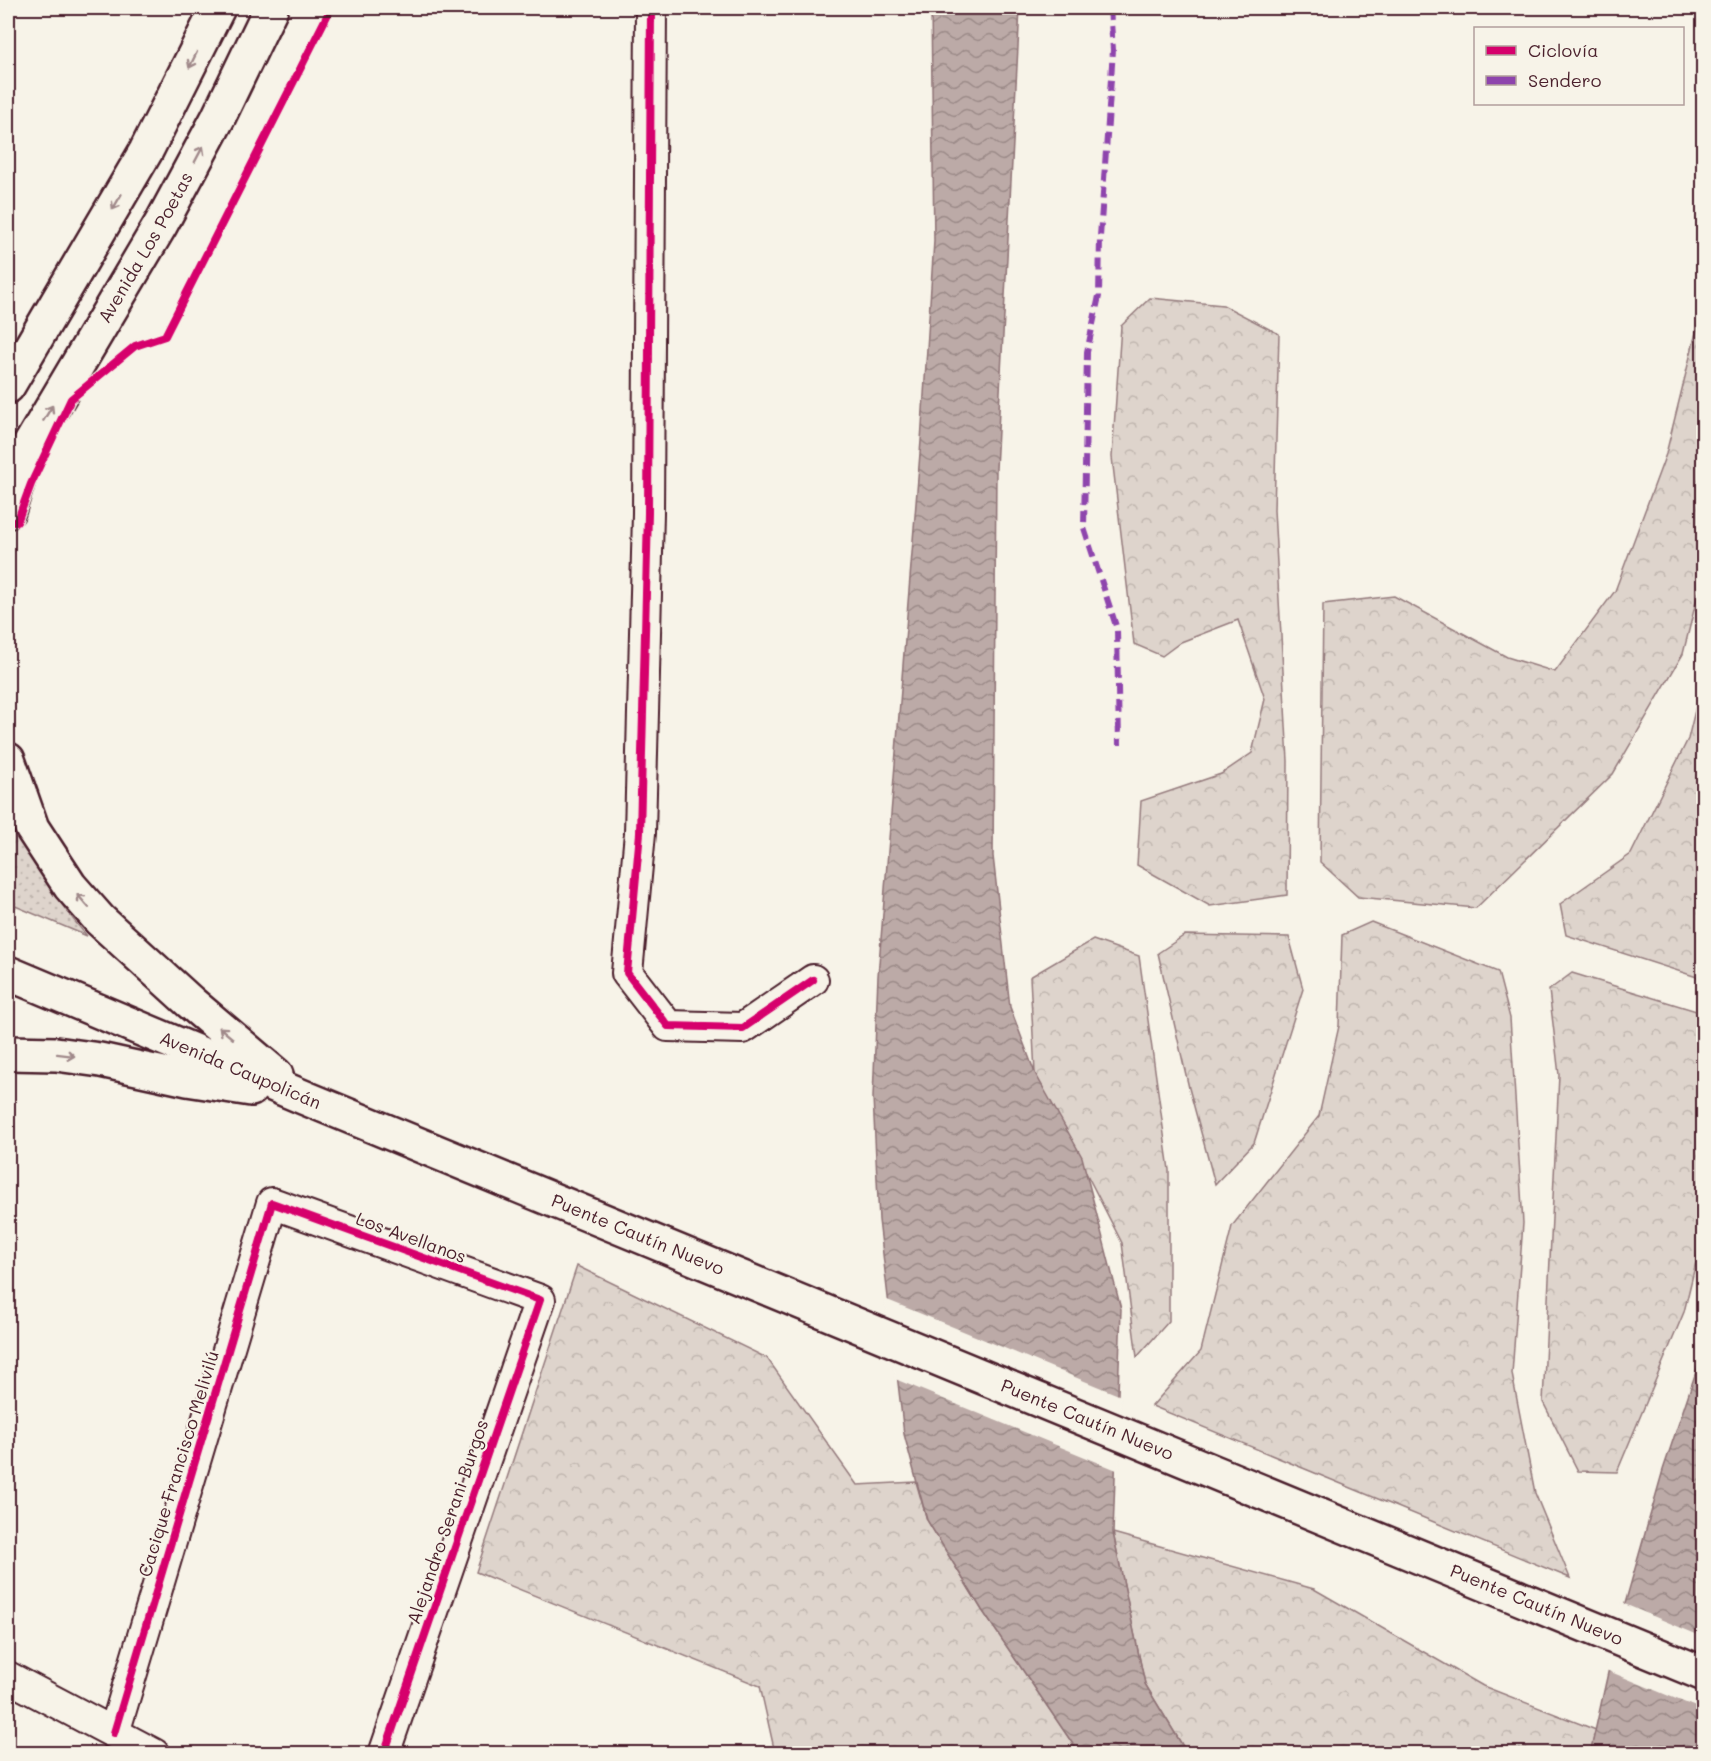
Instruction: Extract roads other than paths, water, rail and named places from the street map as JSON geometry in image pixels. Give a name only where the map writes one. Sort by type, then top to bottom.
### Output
[{"type":"main road","points":[[8,386],[146,151],[218,8]]},
{"type":"main road","name":"Avenida Los Poetas","points":[[8,482],[161,224],[218,118],[271,8]]},
{"type":"main road","points":[[8,363],[45,321]]},
{"type":"main road","points":[[8,511],[31,442]]},
{"type":"main road","points":[[8,760],[32,828],[70,886],[100,920],[190,1002],[303,1097]]},
{"type":"main road","name":"Avenida Caupolicán","points":[[8,973],[472,1167]]},
{"type":"main road","points":[[8,1053],[56,1054],[100,1060],[187,1079],[303,1097]]},
{"type":"main road","name":"Puente Cautín Nuevo","points":[[472,1167],[1704,1674]]},
{"type":"street","points":[[651,8],[648,513],[640,833],[627,973],[668,1026],[743,1028],[813,980]]},
{"type":"street","name":"Los Avellanos","points":[[272,1203],[540,1300]]},
{"type":"street","name":"Cacique Francisco Melivilú","points":[[114,1733],[272,1203]]},
{"type":"street","name":"Alejandro Serani Burgos","points":[[384,1754],[540,1300]]},
{"type":"street","points":[[8,1677],[154,1754]]},
{"type":"water","points":[[931,8],[1020,8],[996,469],[993,856],[1010,1007],[1035,1073],[1082,1157],[1121,1309],[1113,1533],[1145,1684],[1187,1753],[1079,1753],[982,1610],[927,1520],[904,1434],[879,1220],[873,1097],[878,976],[921,441],[934,241]]},
{"type":"water","points":[[1703,1351],[1703,1753],[1590,1754],[1617,1632],[1663,1470]]}]
